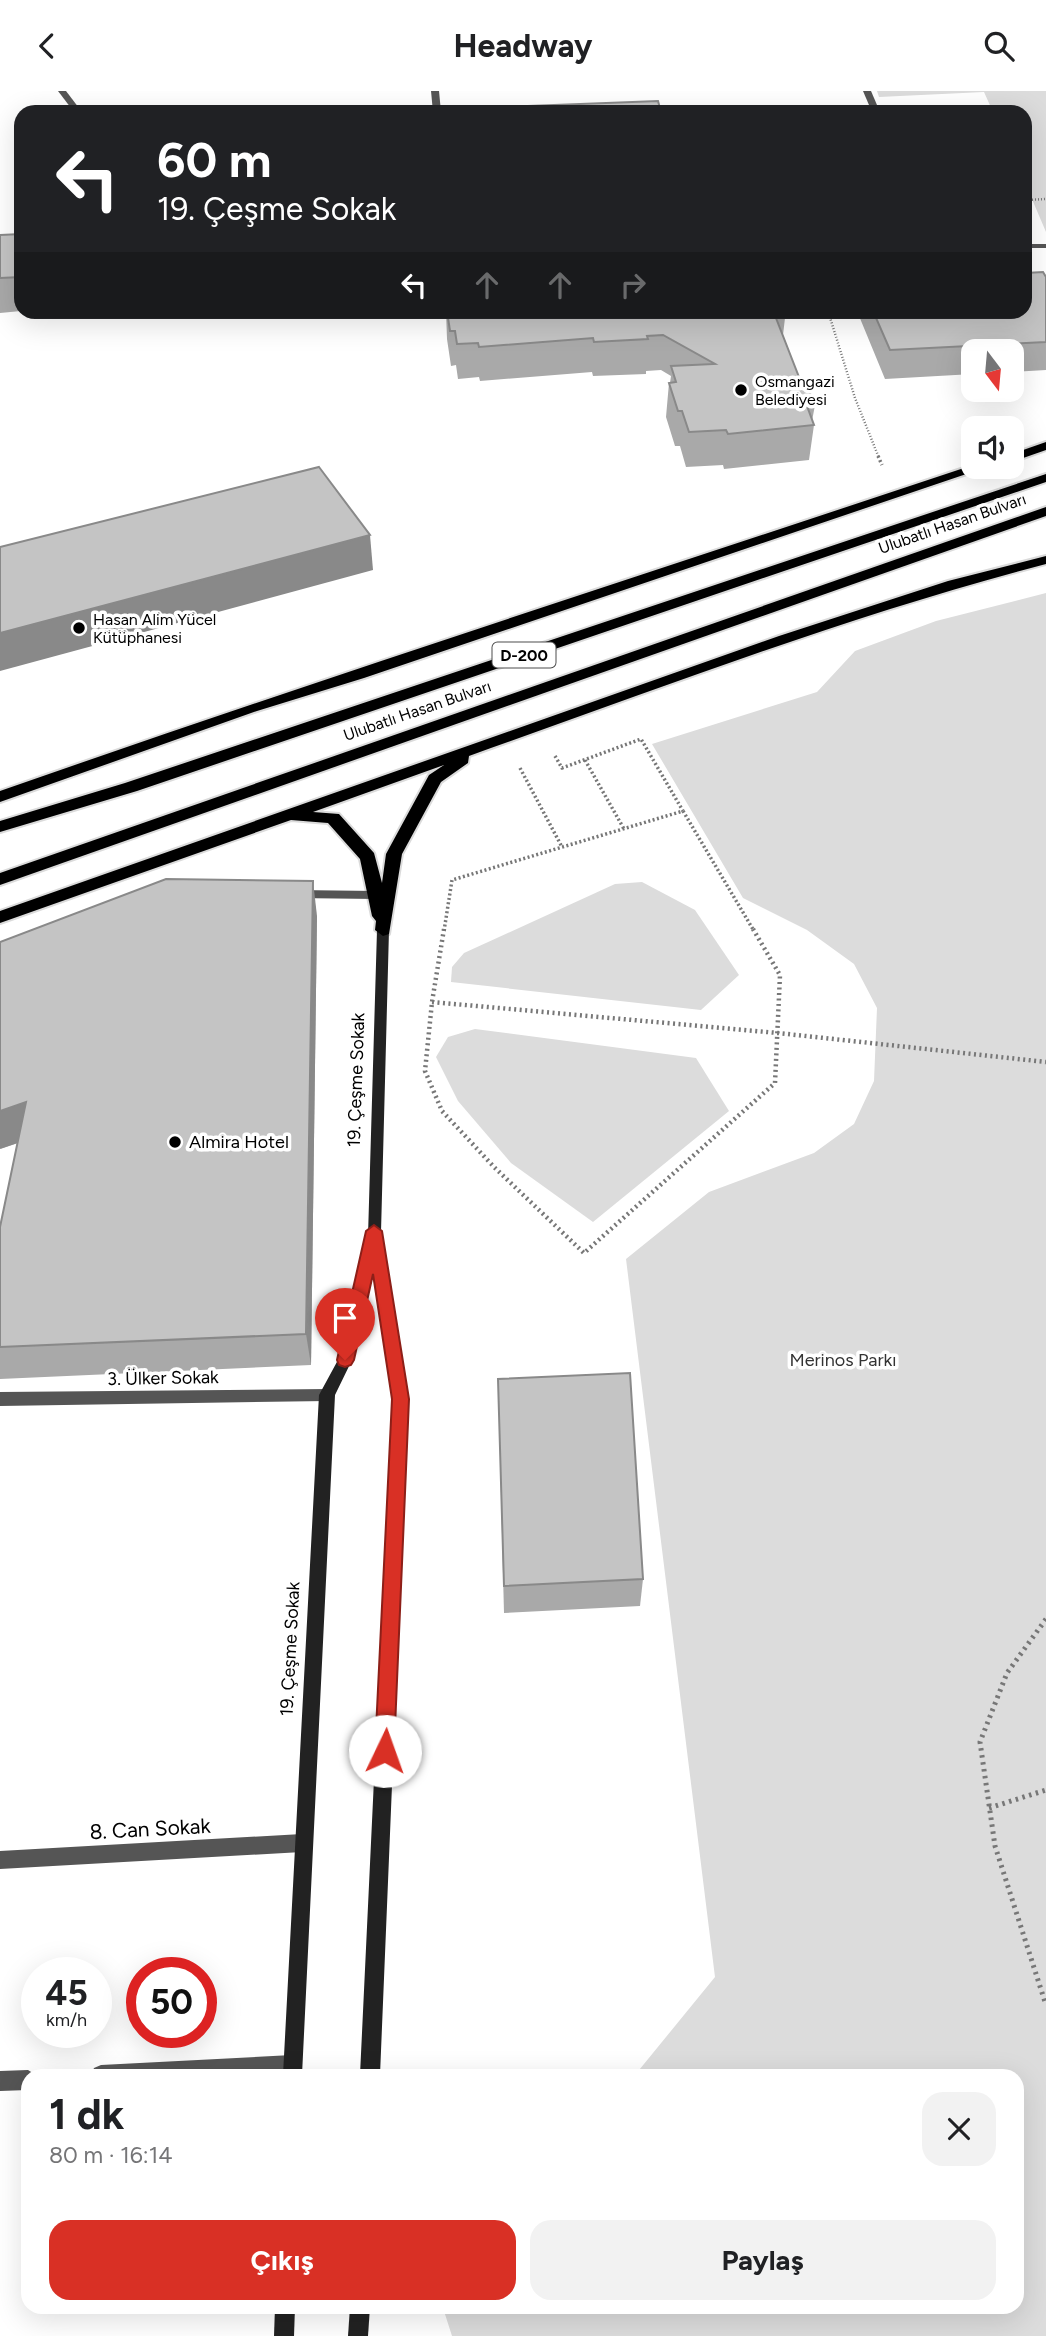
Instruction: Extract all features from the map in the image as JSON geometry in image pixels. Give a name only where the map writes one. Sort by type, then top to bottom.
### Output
[{"type":"highway","points":[[1024,454],[1046,446]]},
{"type":"highway","points":[[0,797],[252,708],[372,671],[961,473]]},
{"type":"highway","name":"Ulubatlı Hasan Bulvarı","points":[[0,827],[169,774],[1046,478]]},
{"type":"highway","name":"Ulubatlı Hasan Bulvarı","points":[[0,880],[1046,511]]},
{"type":"highway","points":[[0,917],[784,639],[953,585],[1046,560]]},
{"type":"highway","points":[[383,930],[394,854],[435,779],[480,746]]},
{"type":"highway","points":[[289,815],[333,818],[368,857],[383,930]]},
{"type":"main road","name":"19. Çeşme Sokak","points":[[370,2069],[401,1399],[374,1231],[383,930]]},
{"type":"main road","name":"19. Çeşme Sokak","points":[[292,2069],[327,1395],[345,1360],[374,1231]]},
{"type":"main road","points":[[284,2336],[285,2314]]},
{"type":"main road","points":[[358,2336],[359,2314]]},
{"type":"street","points":[[61,91],[72,105]]},
{"type":"street","points":[[285,894],[376,895]]},
{"type":"street","name":"3. Ülker Sokak","points":[[0,1399],[327,1395]]},
{"type":"street","name":"8. Can Sokak","points":[[0,1860],[302,1843]]},
{"type":"street","points":[[0,2081],[21,2080]]},
{"type":"path","points":[[830,319],[855,398],[894,495]]},
{"type":"path","points":[[543,759],[555,755],[562,768],[641,739],[684,811],[780,975],[775,1083],[584,1253],[494,1167],[442,1111],[425,1071],[432,1002],[452,880],[684,811]]},
{"type":"path","points":[[585,760],[624,829]]},
{"type":"path","points":[[532,764],[520,768],[562,847]]},
{"type":"path","points":[[432,1002],[778,1033],[1046,1062]]},
{"type":"path","points":[[1046,1619],[1006,1672],[979,1742],[995,1846],[1046,2005]]},
{"type":"path","points":[[989,1808],[1046,1790]]},
{"type":"green space","points":[[877,91],[1046,91],[1046,232],[1032,199],[1032,105],[990,105],[984,92],[879,97]]},
{"type":"green space","name":"Merinos Parkı","points":[[1046,593],[1046,2336],[452,2336],[445,2314],[1024,2314],[1024,2069],[640,2069],[715,1977],[626,1259],[709,1192],[814,1153],[854,1124],[874,1081],[877,1008],[854,964],[807,930],[743,898],[652,744],[817,692],[855,651],[936,621]]},
{"type":"green space","points":[[642,882],[695,910],[739,975],[701,1010],[451,982],[452,967],[464,953],[615,884]]},
{"type":"green space","points":[[475,1029],[696,1058],[729,1111],[593,1222],[511,1163],[458,1101],[436,1057],[448,1037]]},
{"type":"building","points":[[658,101],[659,105],[553,105]]},
{"type":"building","points":[[14,234],[14,277],[0,278],[0,235]]},
{"type":"building","points":[[1043,272],[1046,277],[1046,342],[1024,343],[1024,339],[961,339],[961,346],[890,350],[876,319],[1032,319],[1032,273]]},
{"type":"building","points":[[448,319],[776,319],[799,377],[803,377],[815,405],[807,406],[814,425],[728,434],[726,430],[689,432],[682,411],[678,411],[669,383],[676,382],[671,366],[715,364],[663,335],[647,336],[648,339],[594,342],[593,338],[479,347],[478,343],[457,344],[455,331],[450,331]]},
{"type":"building","points":[[319,467],[370,535],[0,633],[0,547]]},
{"type":"building","name":"Almira Hotel","points":[[166,879],[313,881],[306,1334],[0,1347],[0,1227],[26,1102],[0,1111],[0,942]]},
{"type":"building","points":[[630,1373],[643,1579],[504,1586],[498,1379]]},
{"type":"place","name":"Osmangazi Belediyesi","points":[[741,390]]},
{"type":"place","name":"Hasan Alim Yücel Kütüphanesi","points":[[79,628]]},
{"type":"place","name":"Almira Hotel","points":[[175,1142]]},
{"type":"route","points":[[345,1360],[374,1231],[401,1399],[385,1751]]}]
